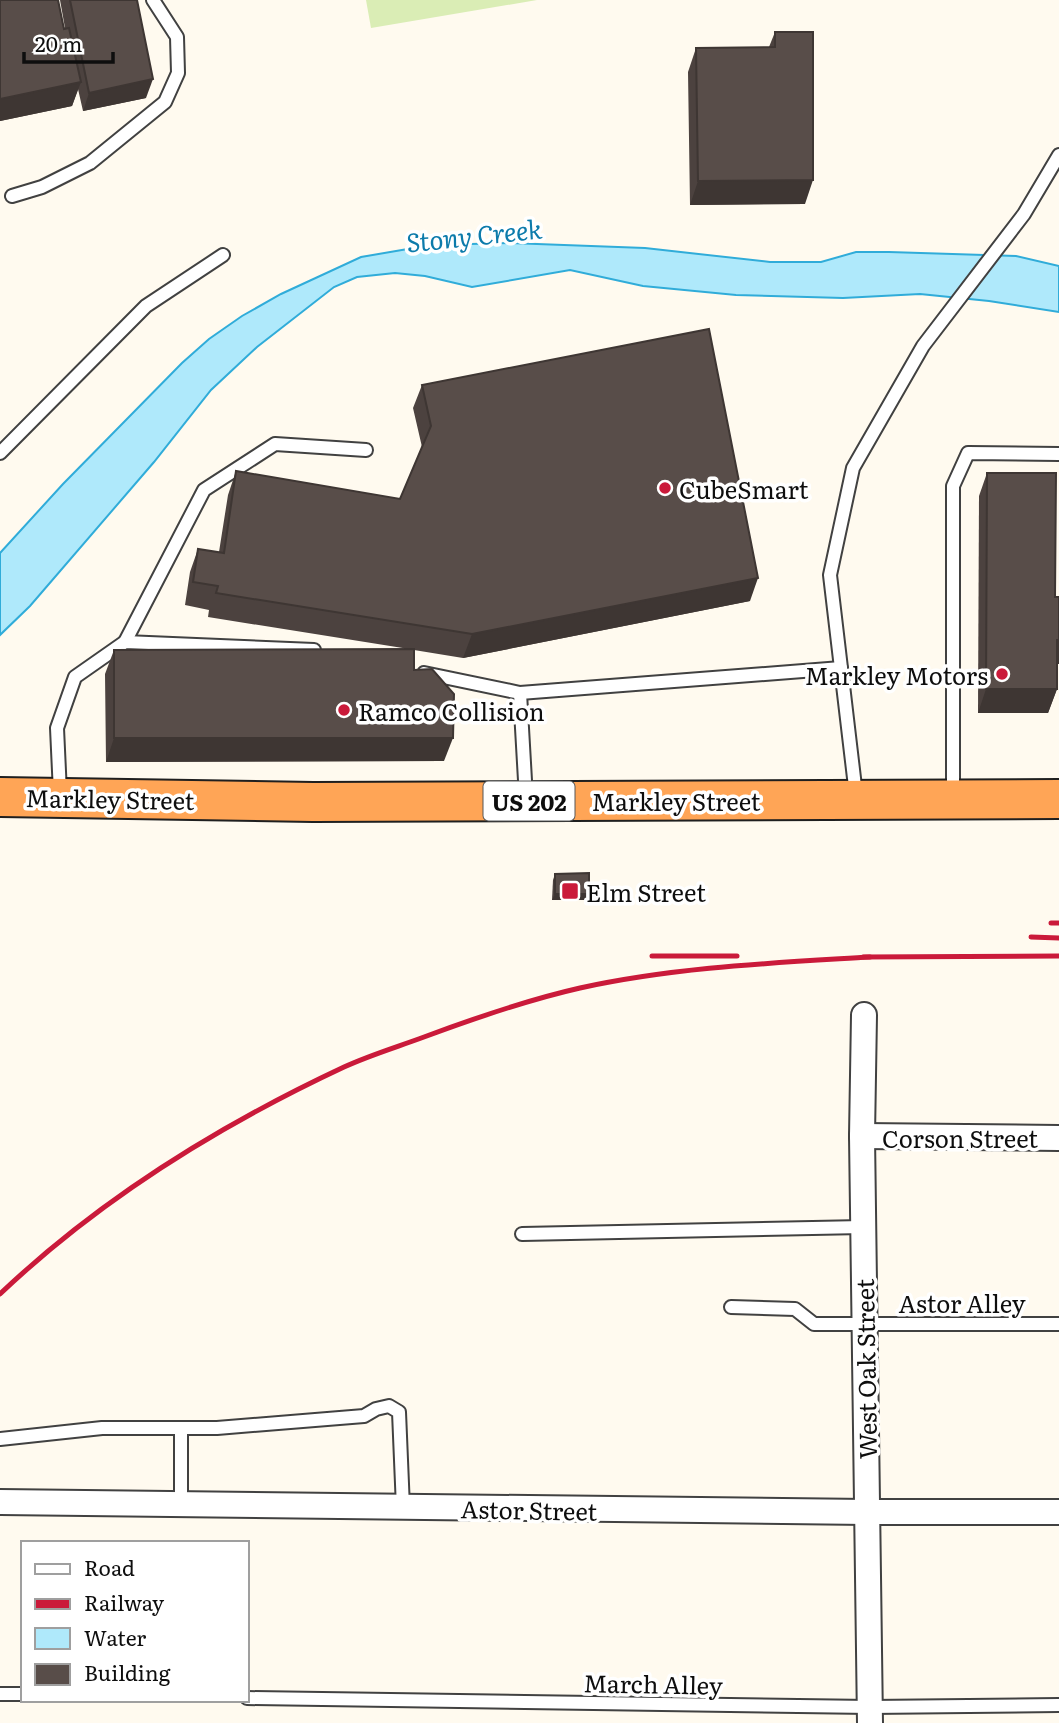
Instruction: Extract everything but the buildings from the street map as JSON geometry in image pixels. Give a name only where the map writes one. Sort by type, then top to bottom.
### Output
[{"type":"highway","name":"Markley Street","points":[[0,797],[313,802],[1059,799]]},
{"type":"street","name":"West Oak Street","points":[[864,1015],[862,1136],[870,1715]]},
{"type":"street","name":"Corson Street","points":[[862,1136],[1059,1138]]},
{"type":"street","name":"Astor Street","points":[[0,1502],[181,1506],[1059,1512]]},
{"type":"lane","points":[[12,196],[42,187],[90,163],[164,102],[178,73],[177,37],[153,0]]},
{"type":"lane","points":[[856,800],[830,575],[853,468],[923,345],[1024,214],[1059,155]]},
{"type":"lane","points":[[0,453],[146,306],[223,255]]},
{"type":"lane","points":[[61,798],[57,728],[75,677],[125,642],[204,490],[275,444],[366,450]]},
{"type":"lane","points":[[953,799],[953,485],[968,453],[1059,454]]},
{"type":"lane","points":[[125,642],[312,650],[325,653]]},
{"type":"lane","points":[[416,671],[520,693],[841,668]]},
{"type":"lane","points":[[520,693],[526,801]]},
{"type":"lane","points":[[522,1234],[863,1227]]},
{"type":"lane","name":"Astor Alley","points":[[731,1307],[795,1309],[814,1324],[1059,1324]]},
{"type":"lane","points":[[0,1439],[102,1428],[217,1428],[364,1416],[389,1406],[399,1412],[403,1508]]},
{"type":"lane","points":[[181,1428],[181,1506]]},
{"type":"lane","points":[[0,1694],[21,1695]]},
{"type":"lane","name":"March Alley","points":[[248,1698],[870,1715],[1059,1705]]},
{"type":"green space","points":[[366,0],[537,0],[371,28]]},
{"type":"water","points":[[510,243],[645,248],[770,262],[821,262],[856,252],[1016,256],[1059,266],[1059,312],[920,294],[843,298],[736,295],[643,286],[570,270],[472,287],[425,276],[395,273],[357,277],[334,287],[257,347],[211,390],[154,462],[30,606],[0,635],[0,553],[63,484],[209,339],[281,294],[361,257],[431,245]]},
{"type":"railway","points":[[1051,923],[1059,923]]},
{"type":"railway","points":[[1031,937],[1059,938]]},
{"type":"railway","points":[[652,956],[737,956]]},
{"type":"railway","points":[[863,957],[1059,956]]},
{"type":"railway","points":[[0,1294],[78,1227],[163,1167],[252,1114],[364,1059],[501,1010],[580,988],[688,971],[870,957]]},
{"type":"place","name":"CubeSmart","points":[[665,488]]},
{"type":"place","name":"Markley Motors","points":[[1002,674]]},
{"type":"place","name":"Ramco Collision","points":[[344,710]]},
{"type":"place","name":"Elm Street","points":[[570,891]]},
{"type":"water label","name":"Stony Creek","points":[[474,234]]}]
